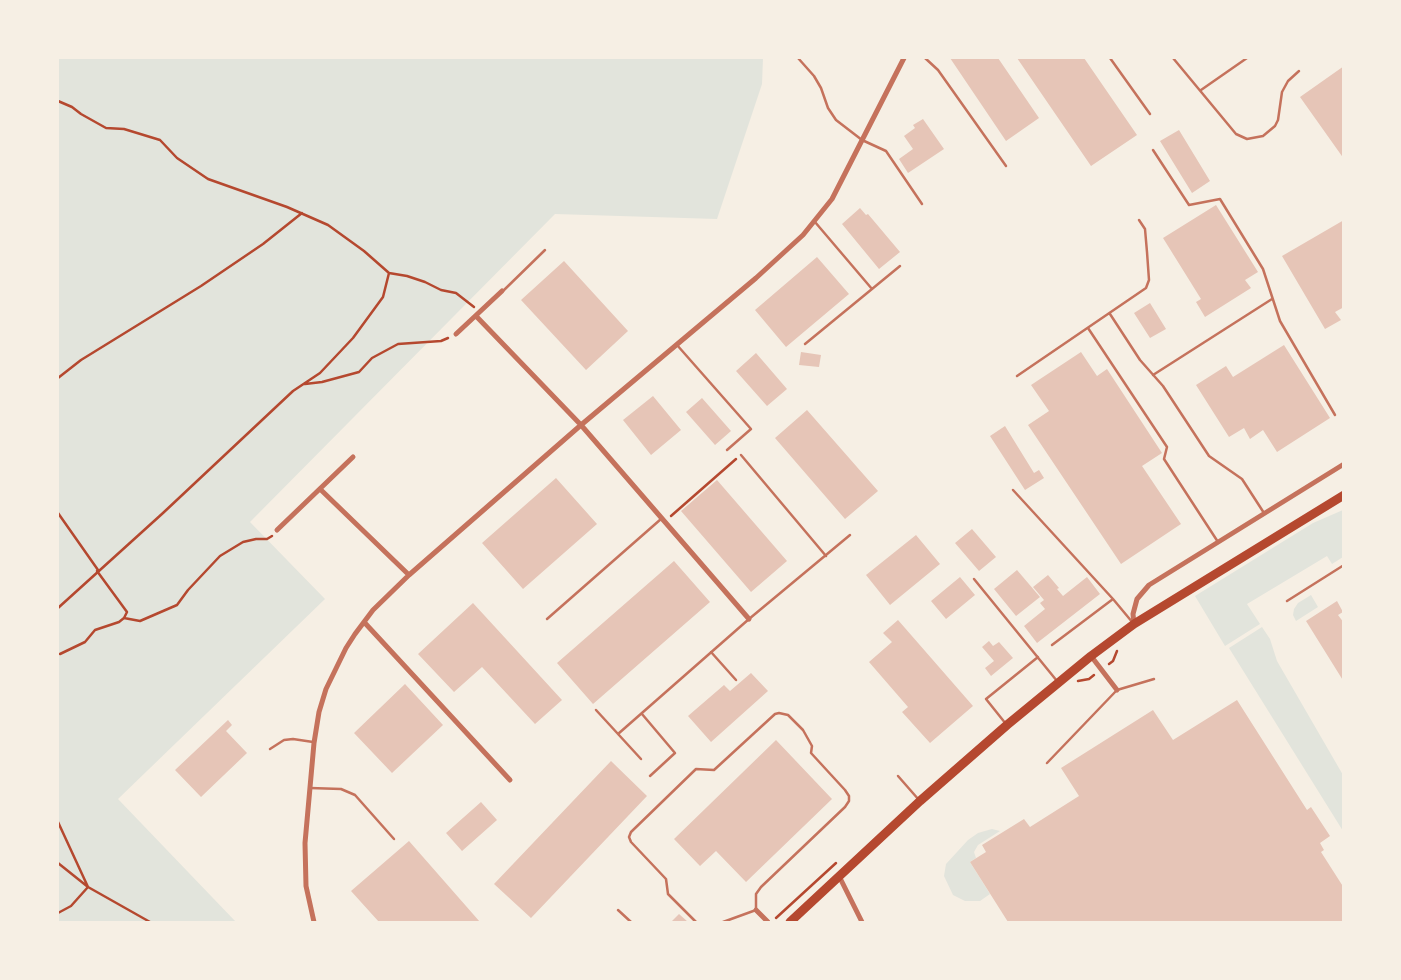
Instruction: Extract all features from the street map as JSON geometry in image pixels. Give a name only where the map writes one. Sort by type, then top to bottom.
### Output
[{"type":"main road","points":[[790,922],[920,801],[1007,724],[1091,656],[1134,624],[1344,496]]},
{"type":"street","points":[[312,922],[306,886],[305,843],[314,742],[319,712],[326,689],[346,648],[382,600],[409,575],[792,246],[815,222],[832,199],[904,58]]},
{"type":"street","points":[[456,334],[502,291]]},
{"type":"street","points":[[478,314],[581,426],[749,619]]},
{"type":"street","points":[[278,530],[353,457]]},
{"type":"street","points":[[1134,624],[1135,603],[1143,590],[1158,578],[1344,464]]},
{"type":"street","points":[[320,489],[409,575]]},
{"type":"street","points":[[364,622],[510,780]]},
{"type":"street","points":[[1091,656],[1117,690]]},
{"type":"street","points":[[839,876],[862,922]]},
{"type":"street","points":[[756,910],[770,922]]},
{"type":"lane","points":[[798,58],[818,82],[828,108],[836,120],[862,140],[886,151],[922,204]]},
{"type":"lane","points":[[924,58],[938,70],[1006,166]]},
{"type":"lane","points":[[1110,58],[1150,114]]},
{"type":"lane","points":[[1173,58],[1236,134],[1247,139],[1255,139],[1269,132],[1275,126],[1278,120],[1282,92],[1288,81],[1299,71]]},
{"type":"lane","points":[[1201,90],[1247,58]]},
{"type":"lane","points":[[1153,150],[1189,205],[1220,199],[1263,269],[1280,321],[1334,415]]},
{"type":"lane","points":[[1017,376],[1142,292],[1148,284],[1149,274],[1144,229],[1139,220]]},
{"type":"lane","points":[[815,222],[872,289]]},
{"type":"lane","points":[[502,291],[545,250]]},
{"type":"lane","points":[[805,344],[900,266]]},
{"type":"lane","points":[[1153,375],[1272,299]]},
{"type":"lane","points":[[1110,314],[1140,360],[1163,386],[1209,456],[1242,479],[1264,513]]},
{"type":"lane","points":[[1088,328],[1167,447],[1164,459],[1218,542]]},
{"type":"lane","points":[[677,345],[751,429],[727,450]]},
{"type":"lane","points":[[741,455],[826,556]]},
{"type":"lane","points":[[1013,490],[1134,624]]},
{"type":"lane","points":[[547,619],[663,520]]},
{"type":"lane","points":[[618,734],[749,619],[850,535]]},
{"type":"lane","points":[[1287,601],[1344,566]]},
{"type":"lane","points":[[974,579],[1058,682]]},
{"type":"lane","points":[[1052,645],[1113,599]]},
{"type":"lane","points":[[711,652],[736,680]]},
{"type":"lane","points":[[1007,724],[986,699],[1038,657]]},
{"type":"lane","points":[[1048,763],[1117,690],[1154,679]]},
{"type":"lane","points":[[596,710],[641,759]]},
{"type":"lane","points":[[696,922],[668,894],[666,879],[631,842],[630,832],[696,769],[714,770],[779,712],[788,716],[803,730],[812,746],[812,753],[846,790],[849,800],[845,807],[761,887],[756,894],[756,910],[722,922]]},
{"type":"lane","points":[[642,714],[675,753],[650,776]]},
{"type":"lane","points":[[270,749],[281,741],[314,742]]},
{"type":"lane","points":[[898,776],[920,801]]},
{"type":"lane","points":[[310,788],[341,789],[355,795],[394,839]]},
{"type":"lane","points":[[618,910],[630,922]]},
{"type":"path","points":[[58,101],[72,107],[106,128],[124,129],[160,140],[177,158],[208,179],[232,186],[328,225],[364,251],[389,274],[408,276],[426,282],[441,290],[456,292],[478,314]]},
{"type":"path","points":[[58,378],[81,360],[201,286],[263,244],[302,213]]},
{"type":"path","points":[[58,608],[177,500],[293,390],[320,373],[353,338],[383,296],[389,274]]},
{"type":"path","points":[[304,384],[322,382],[359,372],[372,358],[398,344],[440,341],[456,334]]},
{"type":"path","points":[[663,520],[741,455]]},
{"type":"path","points":[[58,513],[127,612],[119,622],[95,630],[85,642],[60,654]]},
{"type":"path","points":[[124,618],[140,622],[177,605],[188,590],[220,556],[243,542],[267,539],[276,534],[278,530]]},
{"type":"path","points":[[1076,681],[1089,678],[1102,670],[1113,661],[1118,648]]},
{"type":"path","points":[[58,822],[88,887]]},
{"type":"path","points":[[770,922],[842,857]]},
{"type":"path","points":[[58,863],[88,887],[150,922]]},
{"type":"path","points":[[58,913],[71,906],[88,887]]},
{"type":"shaded area","points":[[58,58],[763,58],[762,84],[717,219],[555,214],[250,522],[325,599],[118,799],[236,922],[58,922]]},
{"type":"shaded area","points":[[1343,510],[1343,557],[1332,564],[1327,556],[1247,604],[1260,624],[1225,646],[1195,596],[1313,523]]},
{"type":"shaded area","points":[[1311,595],[1318,607],[1296,621],[1293,615],[1294,609],[1298,603]]},
{"type":"shaded area","points":[[1262,627],[1270,639],[1277,661],[1343,775],[1343,831],[1229,648]]},
{"type":"shaded area","points":[[992,829],[1000,831],[978,845],[974,852],[976,858],[970,862],[990,894],[980,901],[965,901],[953,895],[944,876],[946,864],[968,840],[978,833]]},
{"type":"building","points":[[950,58],[998,58],[1039,118],[1006,141]]},
{"type":"building","points":[[1017,58],[1084,58],[1137,135],[1091,166]]},
{"type":"building","points":[[1344,66],[1344,159],[1300,97]]},
{"type":"building","points":[[923,119],[944,149],[908,173],[899,159],[913,149],[904,136],[915,128],[913,125]]},
{"type":"building","points":[[1179,130],[1210,181],[1192,193],[1160,141]]},
{"type":"building","points":[[1216,205],[1258,272],[1245,280],[1251,288],[1205,317],[1196,302],[1201,299],[1163,238]]},
{"type":"building","points":[[860,208],[866,215],[868,214],[900,252],[879,269],[842,224]]},
{"type":"building","points":[[1344,220],[1344,307],[1335,312],[1341,320],[1325,329],[1282,256]]},
{"type":"building","points":[[817,257],[849,294],[786,347],[755,310]]},
{"type":"building","points":[[564,261],[628,331],[586,370],[521,300]]},
{"type":"building","points":[[1150,303],[1166,329],[1150,338],[1134,313]]},
{"type":"building","points":[[1284,345],[1330,418],[1277,452],[1263,430],[1250,439],[1244,428],[1229,437],[1196,385],[1226,366],[1233,377]]},
{"type":"building","points":[[801,352],[821,355],[819,367],[799,365]]},
{"type":"building","points":[[1081,352],[1097,376],[1107,369],[1162,453],[1142,466],[1181,524],[1121,564],[1028,425],[1049,411],[1031,385]]},
{"type":"building","points":[[756,353],[787,389],[767,406],[736,371]]},
{"type":"building","points":[[653,396],[681,430],[651,455],[623,420]]},
{"type":"building","points":[[702,398],[731,431],[715,445],[686,412]]},
{"type":"building","points":[[807,410],[878,491],[845,519],[775,438]]},
{"type":"building","points":[[1005,426],[1034,473],[1039,470],[1044,478],[1025,490],[990,436]]},
{"type":"building","points":[[556,478],[597,524],[523,589],[482,543]]},
{"type":"building","points":[[717,480],[787,561],[751,592],[681,511]]},
{"type":"building","points":[[972,529],[996,557],[979,571],[955,543]]},
{"type":"building","points":[[916,535],[940,564],[890,605],[866,575]]},
{"type":"building","points":[[674,561],[710,602],[593,704],[557,663]]},
{"type":"building","points":[[1017,570],[1040,597],[1016,616],[994,589]]},
{"type":"building","points":[[1048,575],[1063,596],[1087,577],[1100,594],[1037,643],[1024,626],[1045,609],[1040,603],[1044,600],[1033,587]]},
{"type":"building","points":[[960,577],[975,595],[946,619],[931,601]]},
{"type":"building","points":[[1337,601],[1343,612],[1338,615],[1344,623],[1344,682],[1306,621]]},
{"type":"building","points":[[473,603],[562,700],[535,724],[482,667],[454,692],[418,654]]},
{"type":"building","points":[[898,620],[973,706],[930,743],[902,712],[908,707],[869,662],[892,642],[883,633]]},
{"type":"building","points":[[989,641],[993,646],[999,642],[1013,658],[991,676],[985,668],[994,661],[982,647]]},
{"type":"building","points":[[751,673],[768,691],[711,742],[688,716],[724,685],[730,691]]},
{"type":"building","points":[[405,684],[443,725],[392,773],[354,733]]},
{"type":"building","points":[[1237,700],[1307,810],[1311,807],[1330,836],[1320,843],[1324,850],[1321,852],[1344,888],[1344,922],[1008,922],[970,862],[986,852],[982,845],[1024,819],[1030,827],[1079,796],[1061,768],[1153,710],[1173,740]]},
{"type":"building","points":[[228,720],[232,725],[226,731],[247,753],[201,797],[175,770]]},
{"type":"building","points":[[776,740],[832,799],[746,882],[716,851],[700,866],[674,839]]},
{"type":"building","points":[[611,761],[647,796],[531,918],[494,884]]},
{"type":"building","points":[[481,802],[497,820],[462,851],[446,833]]},
{"type":"building","points":[[409,841],[480,922],[379,922],[351,891]]},
{"type":"building","points":[[679,914],[688,922],[671,922]]}]
